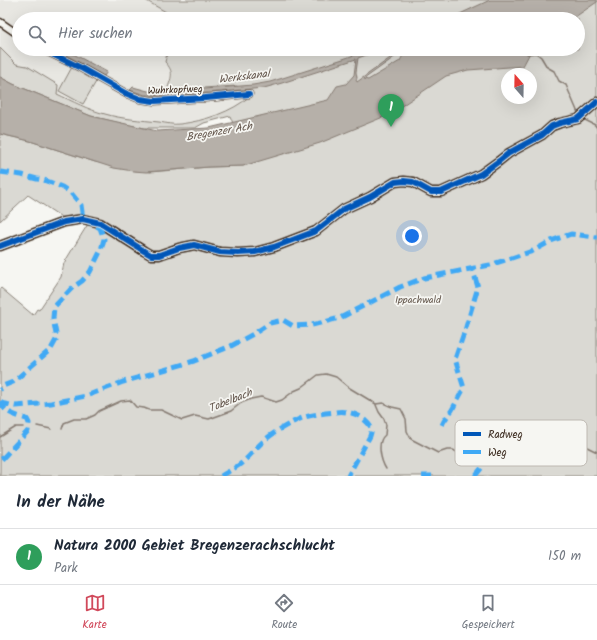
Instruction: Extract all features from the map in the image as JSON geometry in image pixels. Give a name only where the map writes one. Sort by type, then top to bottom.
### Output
[{"type":"street","points":[[0,22],[12,30]]},
{"type":"street","name":"Wuhrkopfweg","points":[[57,56],[82,68],[125,93],[140,99],[154,101],[249,94]]},
{"type":"street","points":[[0,246],[64,222],[83,219],[100,223],[151,255],[159,255],[179,248],[194,245],[220,252],[255,252],[274,247],[316,231],[344,209],[370,197],[395,182],[413,182],[431,192],[441,192],[454,187],[481,174],[509,152],[542,135],[552,126],[578,119],[597,102]]},
{"type":"shaded area","points":[[0,0],[145,0],[166,12],[12,12],[12,56],[166,56],[165,62],[169,67],[171,75],[167,90],[237,86],[251,96],[230,110],[203,119],[179,124],[128,119],[103,114],[56,94],[27,66],[16,65],[3,53],[0,48]]},
{"type":"green space","name":"Ippachwald","points":[[145,0],[597,0],[597,476],[0,476],[0,289],[1,288],[33,315],[37,309],[39,310],[61,277],[64,263],[91,219],[66,220],[28,195],[0,221],[0,134],[30,141],[95,162],[150,172],[243,166],[250,164],[230,116],[204,123],[195,128],[145,128],[91,116],[13,84],[0,77],[0,48],[16,64],[27,66],[58,85],[57,94],[99,112],[118,117],[175,124],[199,121],[235,107],[250,96],[237,86],[167,90],[171,75],[165,62],[166,56],[585,56],[585,12],[166,12]]},
{"type":"green space","points":[[72,67],[97,80],[83,104],[59,91]]},
{"type":"water","points":[[490,0],[597,0],[597,2],[582,12],[464,12]]},
{"type":"water","points":[[68,56],[77,56],[107,72],[104,76]]},
{"type":"water","name":"Bregenzer Ach","points":[[351,56],[364,56],[358,58],[356,72],[357,82],[393,56],[396,56],[364,79],[368,80],[400,61],[402,56],[528,56],[523,66],[468,70],[446,76],[388,115],[320,143],[243,166],[146,172],[133,171],[114,168],[30,141],[0,134],[0,77],[13,84],[91,116],[157,131],[209,128],[328,100],[337,86],[346,84],[354,75],[356,59],[264,88],[168,96],[145,95],[130,90],[133,87],[148,91],[167,92],[253,85],[270,82]]},
{"type":"waterway","points":[[540,56],[547,67],[554,71],[559,81],[566,85],[578,113]]},
{"type":"waterway","points":[[583,119],[595,125],[597,128]]},
{"type":"waterway","name":"Tobelbach","points":[[62,429],[64,423],[74,419],[86,419],[121,401],[130,400],[136,407],[149,410],[161,410],[182,420],[195,416],[209,419],[231,411],[241,403],[251,399],[261,397],[276,402],[282,400],[318,375],[326,374],[336,377],[348,387],[376,404],[383,403],[401,409],[406,419],[407,431],[411,439],[438,453],[447,450],[455,451]]},
{"type":"waterway","points":[[376,405],[386,425],[385,435],[382,438],[380,447],[382,461],[386,469]]},
{"type":"waterway","points":[[37,426],[51,429]]},
{"type":"waterway","points":[[0,437],[16,427],[23,427]]},
{"type":"waterway","name":"Tobelbach","points":[[587,447],[597,452]]},
{"type":"marked path","points":[[0,172],[44,180],[62,187],[71,193],[81,205],[83,219],[100,228],[104,239],[101,250],[90,272],[54,307],[53,318],[56,340],[51,349],[13,382],[3,386],[0,390]]},
{"type":"marked path","points":[[0,403],[16,406],[51,403],[86,396],[123,382],[194,361],[231,346],[270,323],[283,320],[293,326],[312,325],[340,318],[400,287],[424,278],[490,265],[533,251],[551,241],[571,234],[597,237]]},
{"type":"marked path","points":[[442,425],[464,388],[455,359],[478,287],[472,268]]},
{"type":"marked path","points":[[0,401],[5,409],[15,415],[27,419],[29,423],[28,431],[0,461]]},
{"type":"marked path","points":[[221,476],[242,463],[270,436],[290,424],[309,416],[341,412],[352,413],[361,417],[372,429],[370,436],[348,476]]},
{"type":"marked path","points":[[475,476],[483,466]]},
{"type":"marked path","points":[[422,476],[436,476]]},
{"type":"cycle path","points":[[56,56],[125,93],[140,99],[154,101],[249,94]]},
{"type":"cycle path","points":[[0,246],[64,222],[83,219],[100,223],[151,255],[159,255],[179,248],[194,245],[220,252],[255,252],[274,247],[316,231],[344,209],[370,197],[395,182],[413,182],[431,192],[441,192],[481,174],[509,153],[542,135],[552,126],[578,119],[597,102]]},
{"type":"place","name":"Natura 2000 Gebiet Bregenzerachschlucht","points":[[391,127]]},
{"type":"water label","name":"Werkskanal","points":[[244,76]]}]
